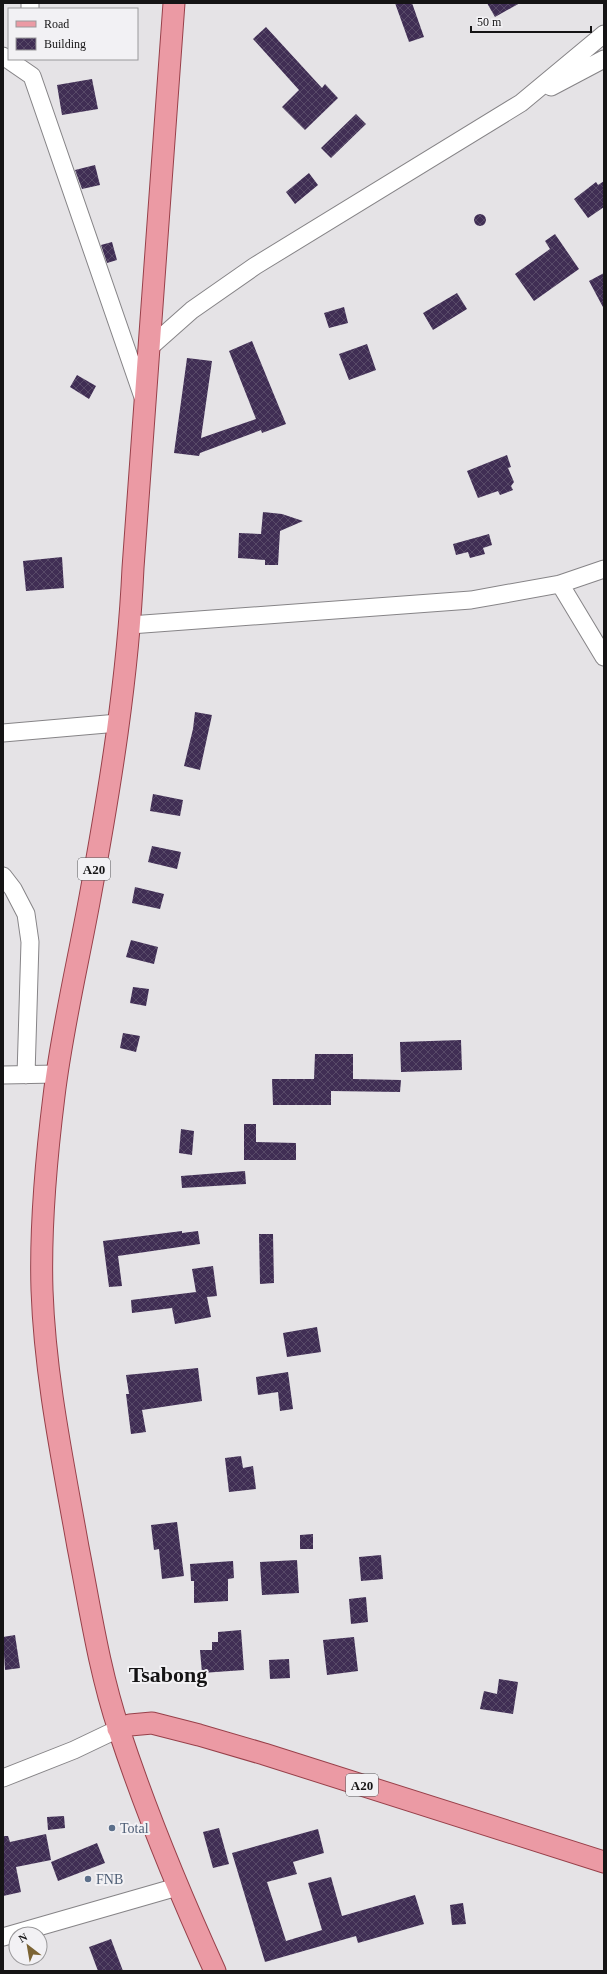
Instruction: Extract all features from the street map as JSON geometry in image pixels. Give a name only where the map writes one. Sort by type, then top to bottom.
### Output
[{"type":"main road","name":"A20","points":[[174,3],[144,402],[130,625],[118,723],[90,893],[57,1074],[42,1224],[42,1292],[47,1353],[61,1454],[101,1666],[118,1729],[130,1725],[152,1723],[200,1735],[604,1862]]},
{"type":"main road","points":[[118,1729],[177,1887],[215,1971]]},
{"type":"street","points":[[521,103],[604,34]]},
{"type":"street","points":[[148,349],[192,310],[249,270],[521,103],[604,59]]},
{"type":"street","points":[[9,60],[32,76]]},
{"type":"street","points":[[32,60],[32,76],[144,402]]},
{"type":"street","points":[[130,625],[471,600],[560,584],[604,569]]},
{"type":"street","points":[[560,584],[604,657]]},
{"type":"street","points":[[3,733],[118,723]]},
{"type":"street","points":[[3,876],[13,889],[26,914],[30,942],[26,1075]]},
{"type":"street","points":[[3,1075],[57,1074]]},
{"type":"street","points":[[3,1778],[74,1750],[118,1729]]},
{"type":"street","points":[[3,1937],[177,1887]]},
{"type":"building","points":[[395,3],[412,3],[424,37],[409,42]]},
{"type":"building","points":[[487,3],[520,3],[495,17]]},
{"type":"building","points":[[266,27],[322,88],[325,84],[338,98],[305,130],[282,107],[299,90],[253,39]]},
{"type":"building","points":[[92,79],[98,109],[62,115],[57,85]]},
{"type":"building","points":[[356,114],[366,124],[331,158],[321,148]]},
{"type":"building","points":[[95,165],[100,185],[82,189],[75,170]]},
{"type":"building","points":[[309,173],[318,185],[295,204],[286,192]]},
{"type":"building","points":[[604,181],[604,207],[588,218],[574,199],[596,182],[598,185]]},
{"type":"building","points":[[478,214],[482,214],[486,220],[482,226],[478,226],[474,222],[474,218]]},
{"type":"building","points":[[555,234],[579,269],[534,301],[515,274],[550,249],[545,241]]},
{"type":"building","points":[[112,242],[117,260],[107,263],[101,245]]},
{"type":"building","points":[[604,273],[604,309],[589,281]]},
{"type":"building","points":[[457,293],[467,309],[433,330],[423,313]]},
{"type":"building","points":[[344,307],[348,323],[329,328],[324,313]]},
{"type":"building","points":[[252,341],[286,424],[262,433],[261,430],[200,453],[199,456],[174,453],[187,358],[212,361],[201,438],[256,419],[229,351]]},
{"type":"building","points":[[367,344],[376,370],[349,380],[339,354]]},
{"type":"building","points":[[77,375],[96,386],[89,399],[70,387]]},
{"type":"building","points":[[507,455],[511,467],[508,468],[514,482],[511,486],[513,490],[500,495],[498,491],[478,498],[467,471]]},
{"type":"building","points":[[263,512],[282,514],[303,521],[280,531],[278,565],[265,565],[265,560],[238,558],[239,533],[261,534]]},
{"type":"building","points":[[489,534],[492,545],[483,548],[485,554],[470,558],[468,552],[456,555],[453,544]]},
{"type":"building","points":[[62,557],[64,588],[26,591],[23,561]]},
{"type":"building","points":[[195,712],[212,715],[200,770],[184,766],[193,729]]},
{"type":"building","points":[[153,794],[183,800],[180,816],[150,811]]},
{"type":"building","points":[[152,846],[181,852],[177,869],[148,862]]},
{"type":"building","points":[[135,887],[164,894],[160,909],[132,903]]},
{"type":"building","points":[[131,940],[158,947],[154,964],[126,957]]},
{"type":"building","points":[[133,987],[149,989],[146,1006],[130,1003]]},
{"type":"building","points":[[123,1033],[140,1036],[136,1052],[120,1048]]},
{"type":"building","points":[[461,1040],[462,1070],[401,1072],[400,1042]]},
{"type":"building","points":[[315,1054],[353,1054],[353,1079],[401,1080],[400,1092],[331,1091],[331,1105],[273,1105],[272,1079],[314,1079]]},
{"type":"building","points":[[244,1124],[256,1124],[256,1142],[296,1143],[296,1160],[244,1160]]},
{"type":"building","points":[[181,1129],[194,1131],[192,1155],[179,1153]]},
{"type":"building","points":[[245,1171],[246,1184],[182,1188],[181,1176]]},
{"type":"building","points":[[182,1231],[182,1233],[198,1231],[200,1244],[118,1256],[122,1286],[109,1287],[103,1241]]},
{"type":"building","points":[[259,1234],[273,1234],[274,1283],[260,1284]]},
{"type":"building","points":[[213,1266],[217,1296],[207,1297],[211,1317],[175,1324],[172,1308],[132,1313],[131,1300],[196,1292],[192,1269]]},
{"type":"building","points":[[317,1327],[321,1352],[287,1357],[283,1333]]},
{"type":"building","points":[[198,1368],[202,1401],[142,1410],[146,1432],[131,1434],[126,1394],[129,1394],[126,1375]]},
{"type":"building","points":[[288,1372],[293,1409],[280,1411],[278,1392],[258,1395],[256,1377]]},
{"type":"building","points":[[241,1456],[243,1468],[253,1466],[256,1489],[229,1492],[225,1458]]},
{"type":"building","points":[[177,1522],[184,1576],[162,1579],[159,1549],[154,1550],[151,1525]]},
{"type":"building","points":[[313,1534],[313,1549],[300,1549],[300,1535]]},
{"type":"building","points":[[381,1555],[383,1579],[361,1581],[359,1557]]},
{"type":"building","points":[[297,1560],[299,1593],[262,1595],[260,1562]]},
{"type":"building","points":[[233,1561],[234,1578],[228,1579],[228,1601],[194,1603],[194,1581],[191,1581],[190,1564]]},
{"type":"building","points":[[366,1597],[368,1622],[351,1624],[349,1599]]},
{"type":"building","points":[[241,1630],[244,1670],[202,1673],[200,1650],[212,1650],[212,1642],[218,1642],[218,1632]]},
{"type":"building","points":[[15,1635],[20,1668],[5,1670],[3,1637]]},
{"type":"building","points":[[354,1637],[358,1671],[327,1675],[323,1640]]},
{"type":"building","points":[[289,1659],[290,1678],[270,1679],[269,1660]]},
{"type":"building","points":[[499,1679],[518,1682],[513,1714],[480,1709],[484,1691],[497,1694]]},
{"type":"building","points":[[64,1816],[65,1828],[48,1830],[47,1817]]},
{"type":"building","points":[[219,1828],[229,1864],[213,1868],[203,1832]]},
{"type":"building","points":[[318,1829],[324,1853],[293,1862],[297,1874],[267,1882],[286,1941],[322,1930],[308,1883],[331,1877],[342,1916],[415,1895],[424,1924],[358,1943],[356,1936],[265,1962],[232,1853]]},
{"type":"building","points":[[46,1834],[51,1860],[16,1867],[21,1892],[3,1896],[3,1836],[8,1836],[10,1842]]},
{"type":"building","points":[[97,1843],[105,1863],[58,1881],[51,1862]]},
{"type":"building","points":[[463,1903],[466,1924],[452,1925],[450,1905]]},
{"type":"building","points":[[111,1939],[123,1971],[98,1971],[89,1947]]},
{"type":"place","name":"Total","points":[[112,1828]]},
{"type":"place","name":"FNB","points":[[88,1879]]},
{"type":"district","name":"Tsabong","points":[[168,1674]]}]
